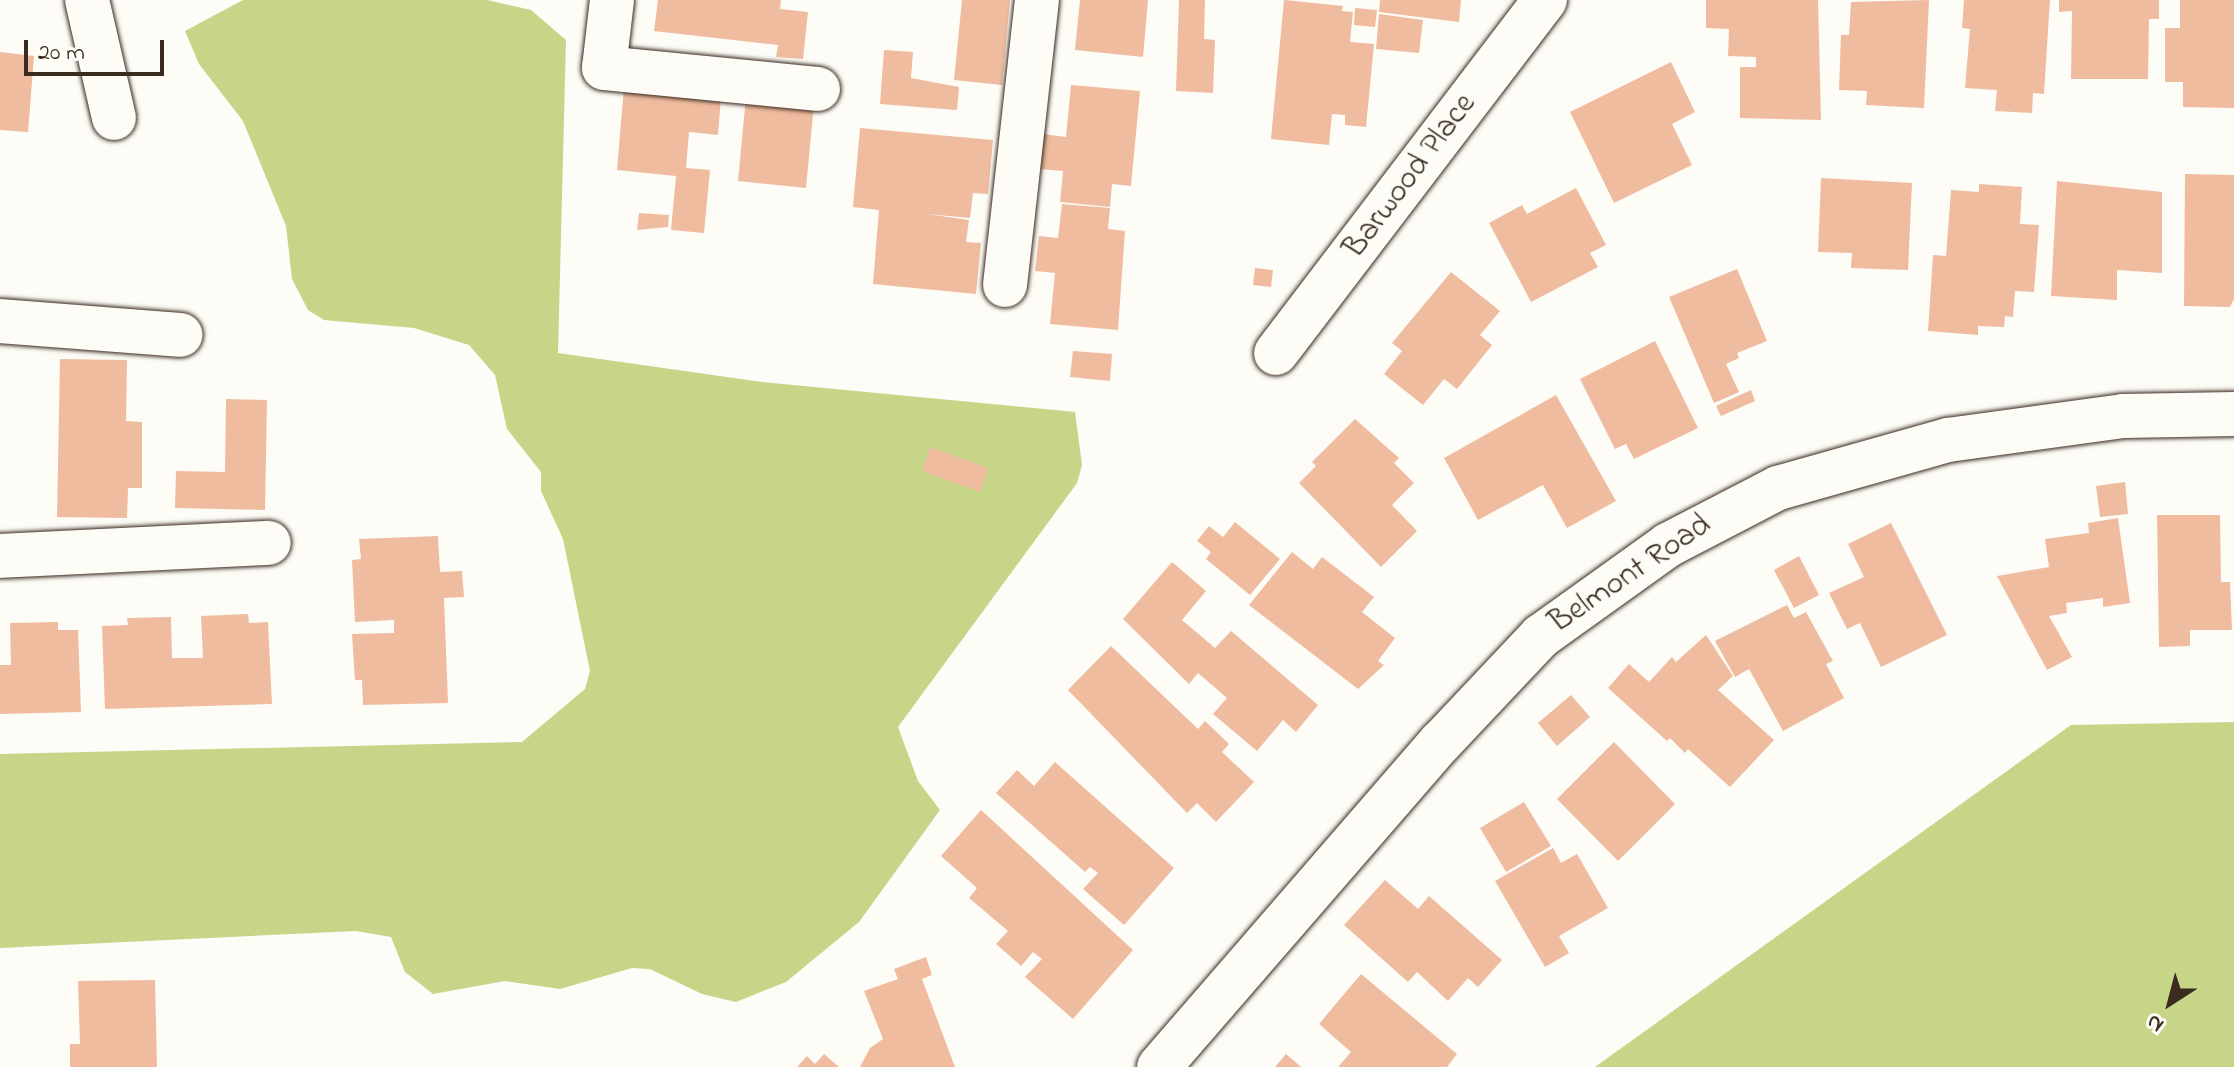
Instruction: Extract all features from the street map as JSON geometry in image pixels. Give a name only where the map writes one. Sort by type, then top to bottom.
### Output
[{"type":"street","points":[[87,0],[114,118]]},
{"type":"street","points":[[612,0],[604,68],[818,89]]},
{"type":"street","points":[[1005,285],[1037,0]]},
{"type":"street","name":"Barwood Place","points":[[1276,353],[1545,0]]},
{"type":"street","points":[[0,321],[180,335]]},
{"type":"street","name":"Belmont Road","points":[[1159,1067],[1441,742],[1541,636],[1668,545],[1778,488],[1948,440],[2123,416],[2234,414]]},
{"type":"street","points":[[0,556],[269,543]]},
{"type":"green space","points":[[243,0],[487,0],[531,10],[566,40],[558,353],[762,382],[1075,412],[1082,465],[1077,483],[898,727],[918,781],[940,810],[859,922],[786,982],[736,1002],[702,994],[650,969],[632,968],[560,989],[505,981],[433,994],[405,972],[391,937],[356,931],[0,948],[0,754],[522,742],[585,689],[590,671],[563,539],[541,491],[541,472],[507,429],[495,375],[469,345],[414,328],[324,320],[308,310],[292,279],[286,226],[243,121],[199,64],[185,31]]},
{"type":"green space","points":[[2234,722],[2234,1067],[1595,1067],[2071,725]]},
{"type":"building","points":[[658,0],[781,0],[780,9],[808,12],[803,59],[776,57],[778,45],[654,31]]},
{"type":"building","points":[[962,0],[1010,0],[1002,85],[954,80]]},
{"type":"building","points":[[1080,0],[1148,0],[1143,57],[1075,50]]},
{"type":"building","points":[[1179,0],[1205,0],[1204,39],[1215,40],[1213,93],[1176,91]]},
{"type":"building","points":[[1284,0],[1343,6],[1342,11],[1353,12],[1350,42],[1374,44],[1366,127],[1345,125],[1345,115],[1332,114],[1329,145],[1271,139]]},
{"type":"building","points":[[1380,0],[1461,0],[1459,22],[1379,12]]},
{"type":"building","points":[[1706,0],[1818,0],[1821,120],[1740,118],[1740,67],[1756,67],[1756,57],[1728,56],[1729,29],[1706,28]]},
{"type":"building","points":[[1929,0],[1924,108],[1866,105],[1867,91],[1839,90],[1841,35],[1849,35],[1851,2]]},
{"type":"building","points":[[1964,0],[2050,0],[2044,94],[2033,93],[2032,113],[1995,111],[1997,90],[1965,88],[1970,29],[1962,28]]},
{"type":"building","points":[[2059,0],[2159,0],[2159,19],[2149,19],[2148,79],[2071,79],[2072,11],[2059,12]]},
{"type":"building","points":[[2180,0],[2234,0],[2234,108],[2183,107],[2183,82],[2165,82],[2165,28],[2180,28]]},
{"type":"building","points":[[1355,8],[1377,10],[1375,27],[1354,25]]},
{"type":"building","points":[[1379,14],[1423,20],[1419,53],[1376,49]]},
{"type":"building","points":[[884,50],[913,52],[911,78],[959,87],[957,110],[880,104]]},
{"type":"building","points":[[0,52],[34,56],[28,132],[0,130]]},
{"type":"building","points":[[1671,62],[1695,112],[1672,124],[1692,165],[1614,203],[1570,112]]},
{"type":"building","points":[[1071,85],[1140,91],[1131,186],[1112,184],[1110,207],[1060,202],[1063,171],[1040,169],[1043,134],[1066,137]]},
{"type":"building","points":[[624,87],[721,97],[718,135],[689,132],[686,168],[710,170],[704,233],[671,230],[676,176],[617,170]]},
{"type":"building","points":[[746,97],[814,104],[806,188],[738,181]]},
{"type":"building","points":[[860,128],[993,140],[988,194],[973,193],[970,218],[927,214],[969,220],[966,242],[981,243],[976,294],[873,284],[879,210],[853,207]]},
{"type":"building","points":[[2185,174],[2234,175],[2234,299],[2230,307],[2184,306]]},
{"type":"building","points":[[1821,178],[1912,183],[1908,270],[1851,268],[1852,253],[1818,252]]},
{"type":"building","points":[[2057,181],[2162,192],[2162,273],[2117,270],[2117,300],[2051,296]]},
{"type":"building","points":[[1979,184],[2022,187],[2020,224],[2039,225],[2034,292],[2015,291],[2013,317],[2005,316],[2004,327],[1978,326],[1978,335],[1928,331],[1933,255],[1946,256],[1951,190],[1979,192]]},
{"type":"building","points":[[1576,188],[1606,245],[1590,253],[1598,267],[1531,302],[1489,223],[1522,205],[1527,214]]},
{"type":"building","points":[[1062,204],[1110,208],[1108,229],[1125,231],[1118,330],[1050,324],[1055,273],[1035,271],[1039,236],[1058,238]]},
{"type":"building","points":[[639,213],[669,215],[668,227],[637,230]]},
{"type":"building","points":[[1255,268],[1273,270],[1271,287],[1253,285]]},
{"type":"building","points":[[1737,269],[1767,341],[1737,353],[1739,358],[1726,364],[1739,392],[1714,403],[1669,297]]},
{"type":"building","points":[[1451,272],[1500,311],[1480,335],[1492,345],[1457,389],[1444,379],[1423,405],[1384,374],[1402,351],[1392,343]]},
{"type":"building","points":[[1655,341],[1698,428],[1634,459],[1626,444],[1615,449],[1580,379]]},
{"type":"building","points":[[1073,351],[1112,354],[1110,381],[1070,377]]},
{"type":"building","points":[[60,359],[127,360],[126,421],[142,422],[142,488],[128,488],[127,518],[57,517]]},
{"type":"building","points":[[1751,390],[1755,401],[1721,416],[1716,406]]},
{"type":"building","points":[[1556,395],[1616,501],[1567,528],[1543,485],[1478,520],[1444,458]]},
{"type":"building","points":[[226,399],[267,400],[265,510],[175,508],[176,471],[225,472]]},
{"type":"building","points":[[1355,419],[1399,458],[1394,463],[1414,483],[1392,505],[1417,531],[1381,567],[1299,483],[1316,466],[1312,462]]},
{"type":"building","points":[[930,447],[988,468],[980,492],[922,471]]},
{"type":"building","points":[[2125,482],[2128,514],[2100,517],[2096,486]]},
{"type":"building","points":[[2157,515],[2220,515],[2221,582],[2230,582],[2232,630],[2190,630],[2190,646],[2159,647]]},
{"type":"building","points":[[2118,518],[2130,603],[2103,607],[2103,598],[2066,603],[2067,613],[2049,616],[2072,657],[2047,670],[1997,576],[2049,567],[2045,539],[2089,533],[2088,523]]},
{"type":"building","points":[[1235,522],[1280,559],[1250,595],[1206,559],[1211,552],[1197,541],[1209,526],[1223,537]]},
{"type":"building","points":[[1891,523],[1947,635],[1881,667],[1860,623],[1847,629],[1829,593],[1864,577],[1848,544]]},
{"type":"building","points":[[438,536],[440,572],[462,571],[464,597],[444,598],[448,703],[363,705],[362,680],[355,680],[352,634],[394,633],[394,620],[355,622],[352,560],[361,559],[359,539]]},
{"type":"building","points":[[1292,552],[1313,569],[1322,557],[1374,597],[1362,612],[1395,638],[1378,661],[1384,665],[1358,689],[1249,605]]},
{"type":"building","points":[[1799,556],[1819,595],[1794,608],[1774,570]]},
{"type":"building","points":[[1172,562],[1206,591],[1182,620],[1215,648],[1231,631],[1318,705],[1296,732],[1283,720],[1257,751],[1213,714],[1227,698],[1198,673],[1189,684],[1123,619]]},
{"type":"building","points":[[1787,605],[1794,618],[1806,612],[1833,661],[1826,664],[1844,698],[1783,731],[1749,669],[1735,677],[1715,641]]},
{"type":"building","points":[[248,614],[249,623],[268,622],[272,704],[105,709],[102,626],[128,625],[127,618],[171,617],[172,658],[203,658],[201,616]]},
{"type":"building","points":[[58,622],[58,630],[78,630],[81,712],[0,714],[0,665],[11,665],[10,623]]},
{"type":"building","points":[[1706,635],[1733,676],[1718,690],[1774,740],[1730,787],[1688,749],[1685,753],[1670,738],[1667,741],[1608,688],[1629,664],[1649,682],[1672,657],[1676,662]]},
{"type":"building","points":[[1111,646],[1198,729],[1205,721],[1229,744],[1222,752],[1254,782],[1216,822],[1197,803],[1187,813],[1068,690]]},
{"type":"building","points":[[1571,695],[1590,717],[1557,746],[1538,723]]},
{"type":"building","points":[[1614,742],[1675,804],[1618,861],[1557,799]]},
{"type":"building","points":[[1055,762],[1174,868],[1124,925],[1083,889],[1098,873],[1090,867],[1085,872],[996,793],[1017,770],[1034,786]]},
{"type":"building","points":[[1524,802],[1551,846],[1506,872],[1480,828]]},
{"type":"building","points":[[981,810],[1133,950],[1073,1019],[1025,977],[1042,959],[1033,952],[1021,966],[996,944],[1008,931],[969,898],[977,888],[941,856]]},
{"type":"building","points":[[1553,848],[1561,863],[1577,854],[1608,908],[1559,936],[1569,953],[1545,967],[1495,881]]},
{"type":"building","points":[[1385,880],[1418,909],[1429,896],[1502,960],[1478,987],[1468,978],[1448,1001],[1417,972],[1408,982],[1344,925]]},
{"type":"building","points":[[926,957],[932,975],[922,979],[955,1067],[860,1067],[870,1048],[883,1039],[864,991],[898,979],[894,969]]},
{"type":"building","points":[[1361,974],[1457,1054],[1447,1067],[1338,1067],[1351,1052],[1319,1024]]},
{"type":"building","points":[[155,980],[157,1067],[70,1067],[70,1044],[80,1044],[78,981]]},
{"type":"building","points":[[824,1054],[839,1067],[797,1067],[807,1056],[815,1064]]},
{"type":"building","points":[[1286,1054],[1301,1067],[1275,1067]]}]
